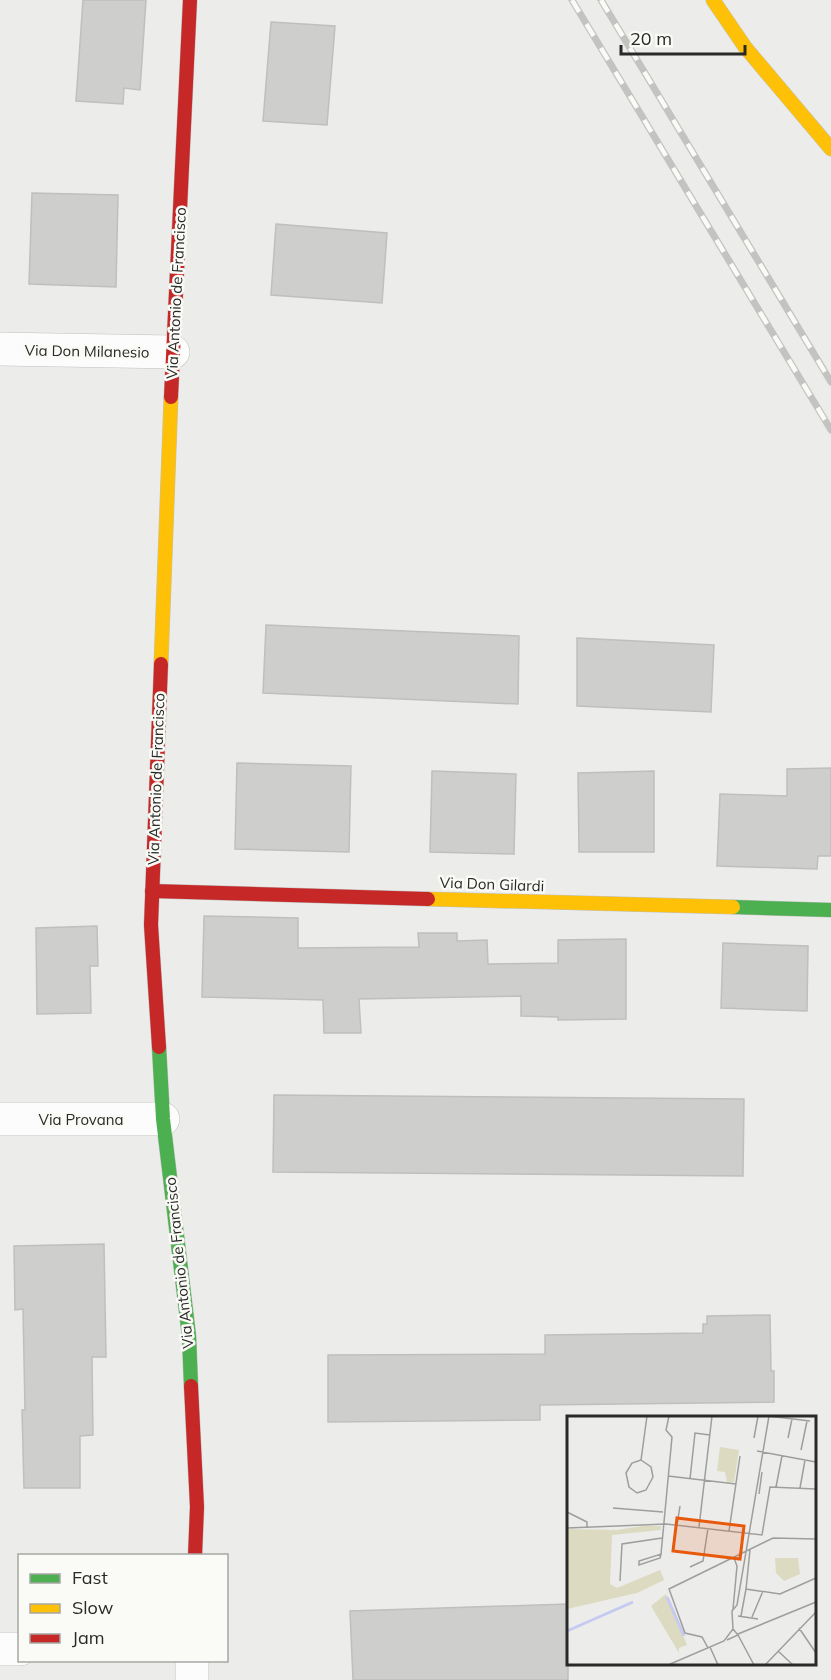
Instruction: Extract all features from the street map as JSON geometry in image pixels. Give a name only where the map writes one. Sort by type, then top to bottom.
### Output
[{"type":"street","name":"Via Antonio de Francisco","points":[[190,0],[173,352],[151,925],[163,1119],[189,1336],[197,1507],[195,1554]]},
{"type":"street","points":[[712,0],[745,47],[830,144]]},
{"type":"street","name":"Via Don Milanesio","points":[[0,349],[173,352]]},
{"type":"street","name":"Via Don Gilardi","points":[[152,891],[831,910]]},
{"type":"street","name":"Via Provana","points":[[0,1119],[163,1119]]},
{"type":"street","points":[[0,1649],[18,1649]]},
{"type":"street","points":[[192,1662],[192,1680]]},
{"type":"building","points":[[83,0],[146,0],[140,90],[124,88],[123,104],[76,101]]},
{"type":"building","points":[[271,22],[335,26],[327,125],[263,121]]},
{"type":"building","points":[[32,193],[118,195],[116,287],[29,284]]},
{"type":"building","points":[[276,224],[387,233],[382,303],[271,295]]},
{"type":"building","points":[[266,625],[519,636],[518,704],[263,693]]},
{"type":"building","points":[[577,638],[714,645],[711,712],[577,706]]},
{"type":"building","points":[[237,763],[351,766],[349,852],[235,849]]},
{"type":"building","points":[[831,768],[831,856],[818,856],[817,869],[717,866],[720,794],[787,796],[787,769]]},
{"type":"building","points":[[432,771],[516,774],[514,854],[430,852]]},
{"type":"building","points":[[654,771],[654,852],[579,852],[578,773]]},
{"type":"building","points":[[204,916],[298,918],[298,948],[419,947],[418,933],[457,933],[457,941],[487,940],[488,964],[558,963],[558,940],[626,939],[626,1019],[558,1020],[558,1017],[521,1016],[521,996],[359,999],[361,1033],[324,1033],[323,1000],[202,997]]},
{"type":"building","points":[[97,926],[98,966],[90,966],[91,1013],[37,1014],[36,928]]},
{"type":"building","points":[[723,943],[808,946],[807,1011],[721,1008]]},
{"type":"building","points":[[274,1095],[744,1099],[743,1176],[273,1172]]},
{"type":"building","points":[[104,1244],[106,1357],[92,1357],[93,1435],[80,1436],[80,1488],[24,1488],[23,1309],[15,1310],[14,1246]]},
{"type":"building","points":[[770,1315],[774,1402],[540,1405],[540,1420],[328,1422],[328,1355],[545,1354],[545,1335],[703,1333],[703,1324],[707,1324],[707,1316]]},
{"type":"building","points":[[567,1604],[568,1680],[353,1680],[350,1611]]},
{"type":"railway","points":[[572,0],[831,430]]},
{"type":"railway","points":[[601,0],[831,382]]},
{"type":"traffic: fast","points":[[733,907],[831,910]]},
{"type":"traffic: fast","points":[[159,1047],[163,1119],[189,1336],[191,1386]]},
{"type":"traffic: slow","points":[[713,0],[745,47],[831,149]]},
{"type":"traffic: slow","points":[[161,664],[171,397]]},
{"type":"traffic: slow","points":[[428,899],[733,907]]},
{"type":"traffic: jam","points":[[171,397],[190,0]]},
{"type":"traffic: jam","points":[[159,1047],[151,925],[161,664]]},
{"type":"traffic: jam","points":[[152,891],[428,899]]},
{"type":"traffic: jam","points":[[191,1386],[197,1507],[195,1554]]}]
